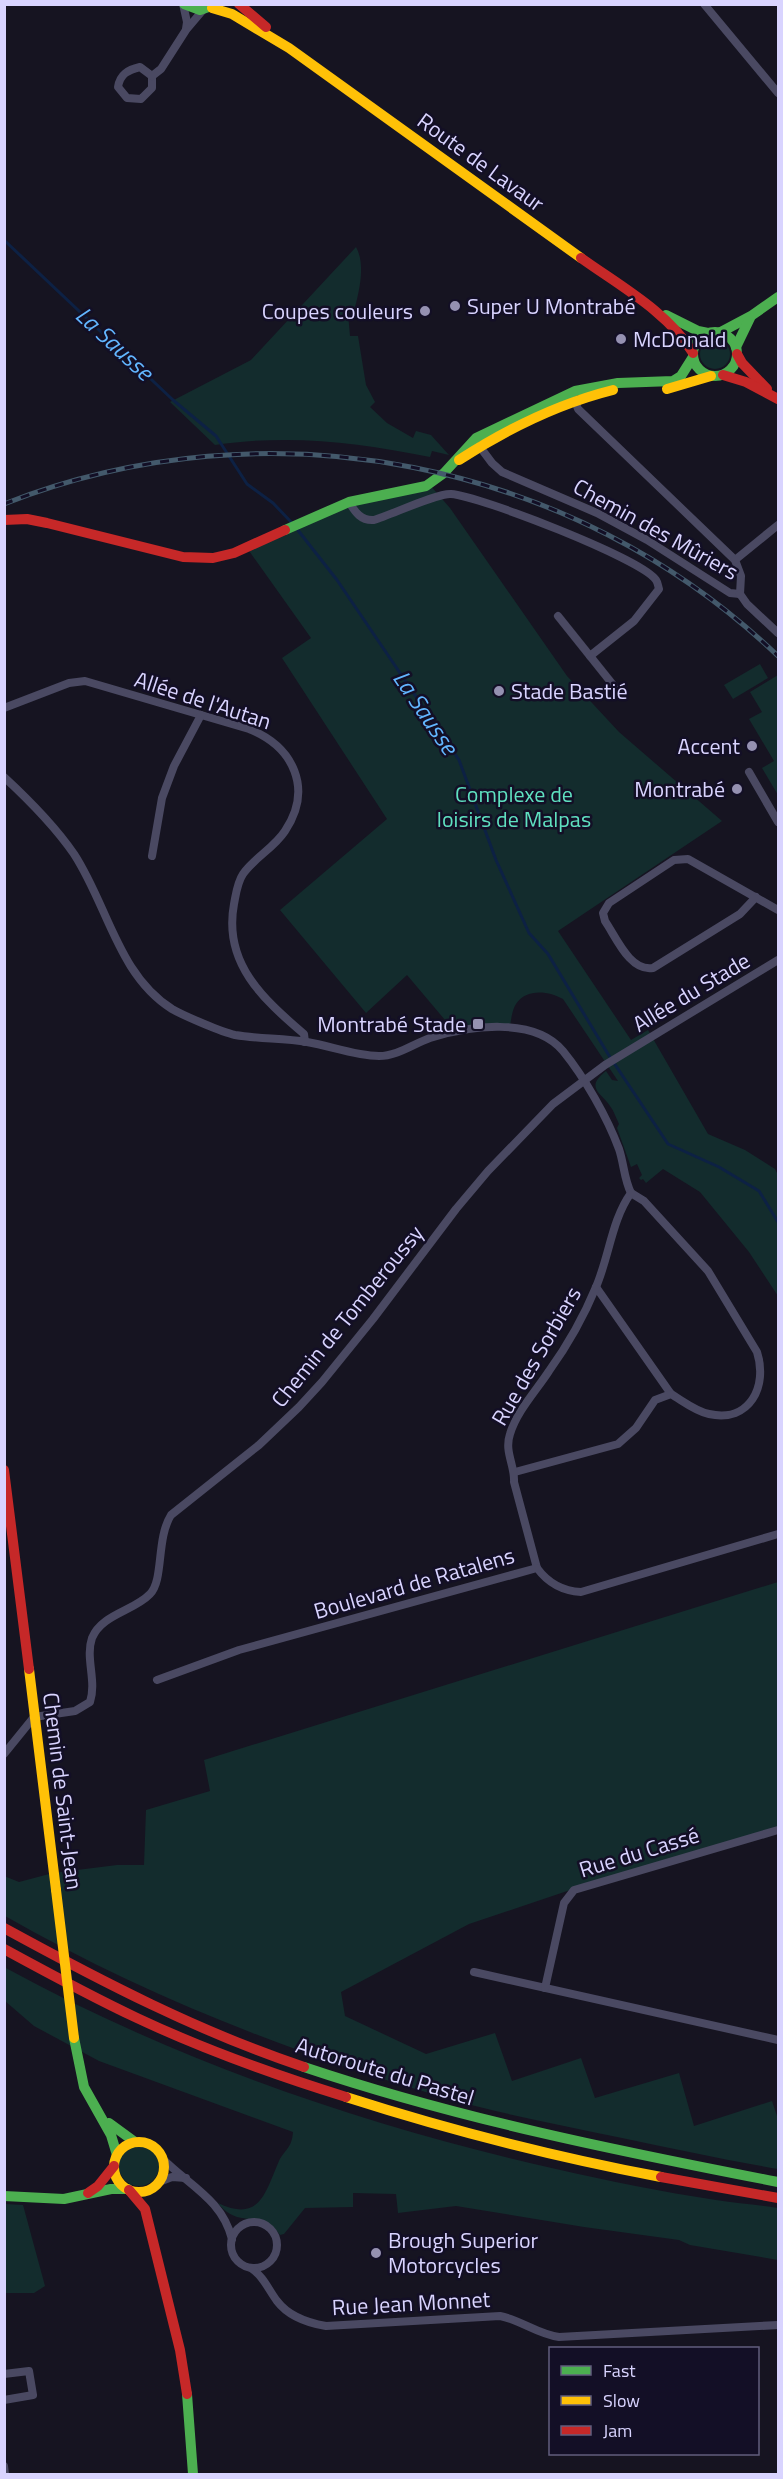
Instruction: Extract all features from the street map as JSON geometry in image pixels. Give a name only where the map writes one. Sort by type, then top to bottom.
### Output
[{"type":"main road","name":"Route de Lavaur","points":[[184,4],[189,8],[211,8],[232,14],[289,48],[651,308],[682,336],[693,355]]},
{"type":"main road","name":"Route de Lavaur","points":[[239,4],[289,48]]},
{"type":"main road","points":[[451,466],[476,438],[574,396],[618,383],[673,381],[681,376],[693,355],[697,341],[751,316],[778,297]]},
{"type":"main road","name":"Route de Lavaur","points":[[651,308],[698,331],[713,333]]},
{"type":"main road","points":[[723,375],[735,364],[736,351],[751,316]]},
{"type":"main road","points":[[713,333],[729,338],[742,363],[776,397]]},
{"type":"main road","points":[[693,355],[699,370],[711,376]]},
{"type":"main road","points":[[4,520],[27,519],[47,523],[166,555],[198,558],[234,553],[349,502],[422,487],[480,447],[574,396],[589,396],[625,388],[663,390],[711,376],[723,375],[776,397]]},
{"type":"main road","name":"Chemin de Saint-Jean","points":[[4,1470],[74,2038],[84,2087],[111,2134],[117,2155]]},
{"type":"main road","name":"Autoroute du Pastel","points":[[4,1928],[161,2011],[215,2034],[338,2080],[453,2114],[534,2134],[778,2182]]},
{"type":"main road","name":"Autoroute du Pastel","points":[[4,1949],[88,1995],[154,2025],[288,2079],[365,2104],[463,2132],[598,2164],[778,2198]]},
{"type":"main road","name":"Chemin de Saint-Jean","points":[[98,2112],[114,2128],[135,2142]]},
{"type":"main road","points":[[88,2193],[98,2186],[114,2166],[117,2155],[123,2147],[135,2142],[150,2144],[162,2158],[163,2173],[156,2184],[151,2206],[155,2244]]},
{"type":"main road","points":[[114,2166],[119,2182],[145,2209],[155,2244],[185,2378],[193,2475]]},
{"type":"main road","points":[[4,2196],[64,2199],[88,2193],[129,2190],[142,2192],[156,2184]]},
{"type":"street","points":[[184,4],[186,30]]},
{"type":"street","points":[[704,4],[778,93]]},
{"type":"street","points":[[152,76],[161,69],[186,30],[211,8]]},
{"type":"street","points":[[140,67],[148,70],[152,76],[152,88],[141,99],[127,98],[118,87],[121,76],[129,70],[140,67]]},
{"type":"street","points":[[574,396],[578,409],[735,560],[741,576],[740,594]]},
{"type":"street","points":[[588,417],[584,406],[589,396]]},
{"type":"street","name":"Chemin des Mûriers","points":[[480,447],[492,464],[502,471],[563,497],[647,540],[730,593],[740,594],[747,604],[778,633]]},
{"type":"street","points":[[349,502],[363,519],[374,520],[440,495],[453,494],[514,512],[594,544],[640,568],[656,580],[659,589],[634,621],[590,656]]},
{"type":"street","points":[[735,560],[778,525]]},
{"type":"street","points":[[558,616],[614,686]]},
{"type":"street","name":"Allée de l'Autan","points":[[4,708],[69,683],[85,681],[267,736],[283,750],[293,766],[298,788],[296,811],[284,833],[242,875],[237,887],[231,926],[239,956],[254,986],[265,1000],[304,1034],[305,1042]]},
{"type":"street","points":[[152,856],[162,798],[174,766],[201,715]]},
{"type":"street","points":[[749,772],[778,822]]},
{"type":"street","points":[[4,777],[39,809],[74,854],[93,886],[125,960],[140,981],[173,1009],[233,1035],[305,1042],[381,1056],[440,1036],[481,1029],[517,1028],[542,1034],[552,1041],[562,1050],[611,1130],[631,1193],[644,1201],[708,1271],[749,1338],[761,1365],[761,1378],[753,1399],[736,1413],[717,1415],[706,1414],[671,1394],[596,1287]]},
{"type":"street","points":[[756,897],[740,914],[653,968],[646,969],[634,964],[605,921],[603,913],[609,903],[674,860],[682,858],[756,897],[778,910]]},
{"type":"street","name":"Allée du Stade","points":[[582,1081],[778,960]]},
{"type":"street","name":"Chemin de Tomberoussy","points":[[34,1717],[75,1711],[90,1702],[93,1684],[91,1641],[101,1626],[152,1593],[159,1573],[164,1526],[171,1515],[287,1420],[322,1382],[488,1171],[553,1104],[582,1081]]},
{"type":"street","name":"Rue des Sorbiers","points":[[537,1568],[514,1482],[515,1472],[509,1464],[507,1452],[510,1432],[515,1421],[561,1354],[596,1287],[622,1205],[631,1193]]},
{"type":"street","points":[[515,1472],[618,1444],[636,1428],[655,1400],[671,1394]]},
{"type":"street","name":"Boulevard de Ratalens","points":[[157,1680],[239,1650],[537,1568],[550,1582],[560,1588],[581,1592],[778,1534]]},
{"type":"street","points":[[4,1754],[34,1717]]},
{"type":"street","name":"Rue du Cassé","points":[[545,1988],[564,1903],[574,1890],[778,1830]]},
{"type":"street","points":[[474,1972],[778,2040]]},
{"type":"street","points":[[162,2158],[188,2178],[220,2212],[227,2223],[234,2256],[241,2264],[251,2268],[261,2268],[269,2263],[277,2248],[272,2231],[257,2223],[236,2222],[220,2212]]},
{"type":"street","points":[[156,2184],[172,2176],[188,2178]]},
{"type":"street","points":[[232,2239],[237,2230],[245,2224]]},
{"type":"street","points":[[269,2263],[270,2289]]},
{"type":"street","name":"Rue Jean Monnet","points":[[251,2268],[260,2275],[278,2302],[288,2312],[314,2324],[326,2326],[500,2316],[511,2318],[538,2332],[559,2337],[778,2325]]},
{"type":"street","points":[[4,2374],[29,2371],[33,2395],[4,2400]]},
{"type":"street","points":[[4,2466],[5,2475]]},
{"type":"green space","points":[[356,247],[361,262],[361,279],[354,311],[348,313],[350,336],[358,336],[366,385],[375,402],[370,407],[387,423],[413,438],[416,431],[431,435],[449,455],[432,451],[430,457],[376,447],[323,441],[270,440],[215,445],[170,402],[251,360]]},
{"type":"green space","points":[[715,339],[725,344],[730,354],[725,364],[715,369],[705,364],[700,354],[705,344]]},
{"type":"green space","name":"Complexe de loisirs de Malpas","points":[[429,484],[450,508],[567,676],[619,732],[722,821],[558,931],[631,1040],[648,1030],[708,1134],[745,1150],[775,1169],[778,1175],[778,1296],[749,1252],[700,1192],[663,1169],[646,1183],[639,1178],[642,1175],[637,1164],[631,1167],[617,1128],[619,1124],[607,1101],[599,1094],[595,1086],[606,1071],[612,1080],[618,1081],[563,999],[551,994],[532,993],[520,999],[516,1004],[510,1027],[456,1033],[407,975],[366,1013],[280,910],[387,819],[282,658],[311,638],[247,548],[331,509]]},
{"type":"green space","points":[[760,664],[768,678],[733,699],[724,685]]},
{"type":"green space","points":[[778,675],[778,795],[762,768],[774,761],[749,719],[762,712],[750,692]]},
{"type":"green space","points":[[778,1582],[778,1830],[582,1886],[469,1924],[341,1992],[345,2016],[426,2054],[495,2033],[512,2081],[581,2058],[595,2098],[679,2073],[694,2126],[772,2101],[778,2119],[778,2169],[514,2115],[392,2082],[278,2043],[165,1997],[5,1916],[4,1876],[19,1882],[53,1873],[117,1865],[144,1865],[146,1810],[210,1791],[204,1760]]},
{"type":"green space","points":[[4,1967],[69,2001],[204,2061],[273,2087],[413,2133],[484,2152],[636,2186],[778,2208],[778,2260],[690,2245],[679,2240],[456,2206],[398,2213],[396,2194],[353,2193],[353,2207],[305,2208],[284,2234],[280,2235],[266,2222],[234,2216],[218,2203],[243,2209],[259,2202],[265,2194],[279,2161],[290,2145],[293,2132],[99,2061],[34,2026],[5,2001]]},
{"type":"green space","points":[[139,2146],[153,2152],[159,2166],[153,2180],[139,2186],[125,2180],[119,2166],[125,2152]]},
{"type":"green space","points":[[5,2204],[23,2205],[45,2286],[34,2293],[5,2293]]},
{"type":"waterway","name":"La Sausse","points":[[4,240],[173,400],[216,436],[247,484],[273,503],[293,524]]},
{"type":"waterway","name":"La Sausse","points":[[297,529],[337,580],[459,760],[496,860],[529,933],[548,954],[608,1054],[668,1144],[719,1167],[759,1191],[778,1222]]},
{"type":"railway","points":[[4,504],[105,473],[208,456],[311,455],[413,468],[513,494],[608,535],[697,589],[778,656]]},
{"type":"traffic: fast","points":[[184,4],[200,10],[217,4]]},
{"type":"traffic: fast","points":[[719,333],[751,316],[778,297]]},
{"type":"traffic: fast","points":[[666,315],[698,331],[708,333]]},
{"type":"traffic: fast","points":[[736,347],[750,318]]},
{"type":"traffic: fast","points":[[715,332],[731,338],[737,354],[731,370],[715,376],[699,370],[693,354],[699,338],[715,332]]},
{"type":"traffic: fast","points":[[285,530],[349,502],[426,486],[444,473],[476,438],[575,391],[618,383],[673,381],[681,376],[693,357]]},
{"type":"traffic: fast","points":[[74,2038],[84,2087],[111,2135],[117,2155]]},
{"type":"traffic: fast","points":[[304,2067],[362,2086],[480,2118],[599,2146],[778,2182]]},
{"type":"traffic: fast","points":[[109,2123],[135,2142]]},
{"type":"traffic: fast","points":[[4,2196],[64,2199],[111,2189],[128,2189]]},
{"type":"traffic: fast","points":[[187,2394],[193,2474]]},
{"type":"traffic: slow","points":[[212,8],[232,14],[289,48],[581,258]]},
{"type":"traffic: slow","points":[[667,389],[711,376]]},
{"type":"traffic: slow","points":[[459,460],[495,438],[552,410],[613,390]]},
{"type":"traffic: slow","points":[[29,1669],[56,1890]]},
{"type":"traffic: slow","points":[[56,1890],[74,2038]]},
{"type":"traffic: slow","points":[[346,2097],[502,2142],[661,2177]]},
{"type":"traffic: slow","points":[[134,2142],[144,2142],[157,2149],[164,2162],[164,2167],[164,2172],[157,2185],[144,2192],[134,2192],[125,2188],[118,2181],[114,2172],[114,2162],[118,2153],[125,2146],[134,2142]]},
{"type":"traffic: jam","points":[[239,4],[266,27]]},
{"type":"traffic: jam","points":[[581,258],[657,312],[683,338],[693,353]]},
{"type":"traffic: jam","points":[[737,354],[742,363],[767,389]]},
{"type":"traffic: jam","points":[[723,375],[746,382],[778,399]]},
{"type":"traffic: jam","points":[[4,520],[27,519],[47,523],[183,557],[213,558],[234,553],[285,530]]},
{"type":"traffic: jam","points":[[4,1470],[29,1669]]},
{"type":"traffic: jam","points":[[4,1928],[189,2022],[304,2067]]},
{"type":"traffic: jam","points":[[4,1949],[120,2010],[188,2041],[346,2097]]},
{"type":"traffic: jam","points":[[88,2193],[98,2186],[114,2166]]},
{"type":"traffic: jam","points":[[661,2177],[778,2198]]},
{"type":"traffic: jam","points":[[129,2190],[145,2209],[180,2350],[187,2394]]},
{"type":"place","name":"Super U Montrabé","points":[[455,306]]},
{"type":"place","name":"Coupes couleurs","points":[[425,311]]},
{"type":"place","name":"McDonald","points":[[621,339]]},
{"type":"place","name":"Stade Bastié","points":[[499,691]]},
{"type":"place","name":"Accent","points":[[752,746]]},
{"type":"place","name":"Montrabé","points":[[737,789]]},
{"type":"place","name":"Montrabé Stade","points":[[478,1024]]},
{"type":"place","name":"Brough Superior Motorcycles","points":[[376,2253]]}]
